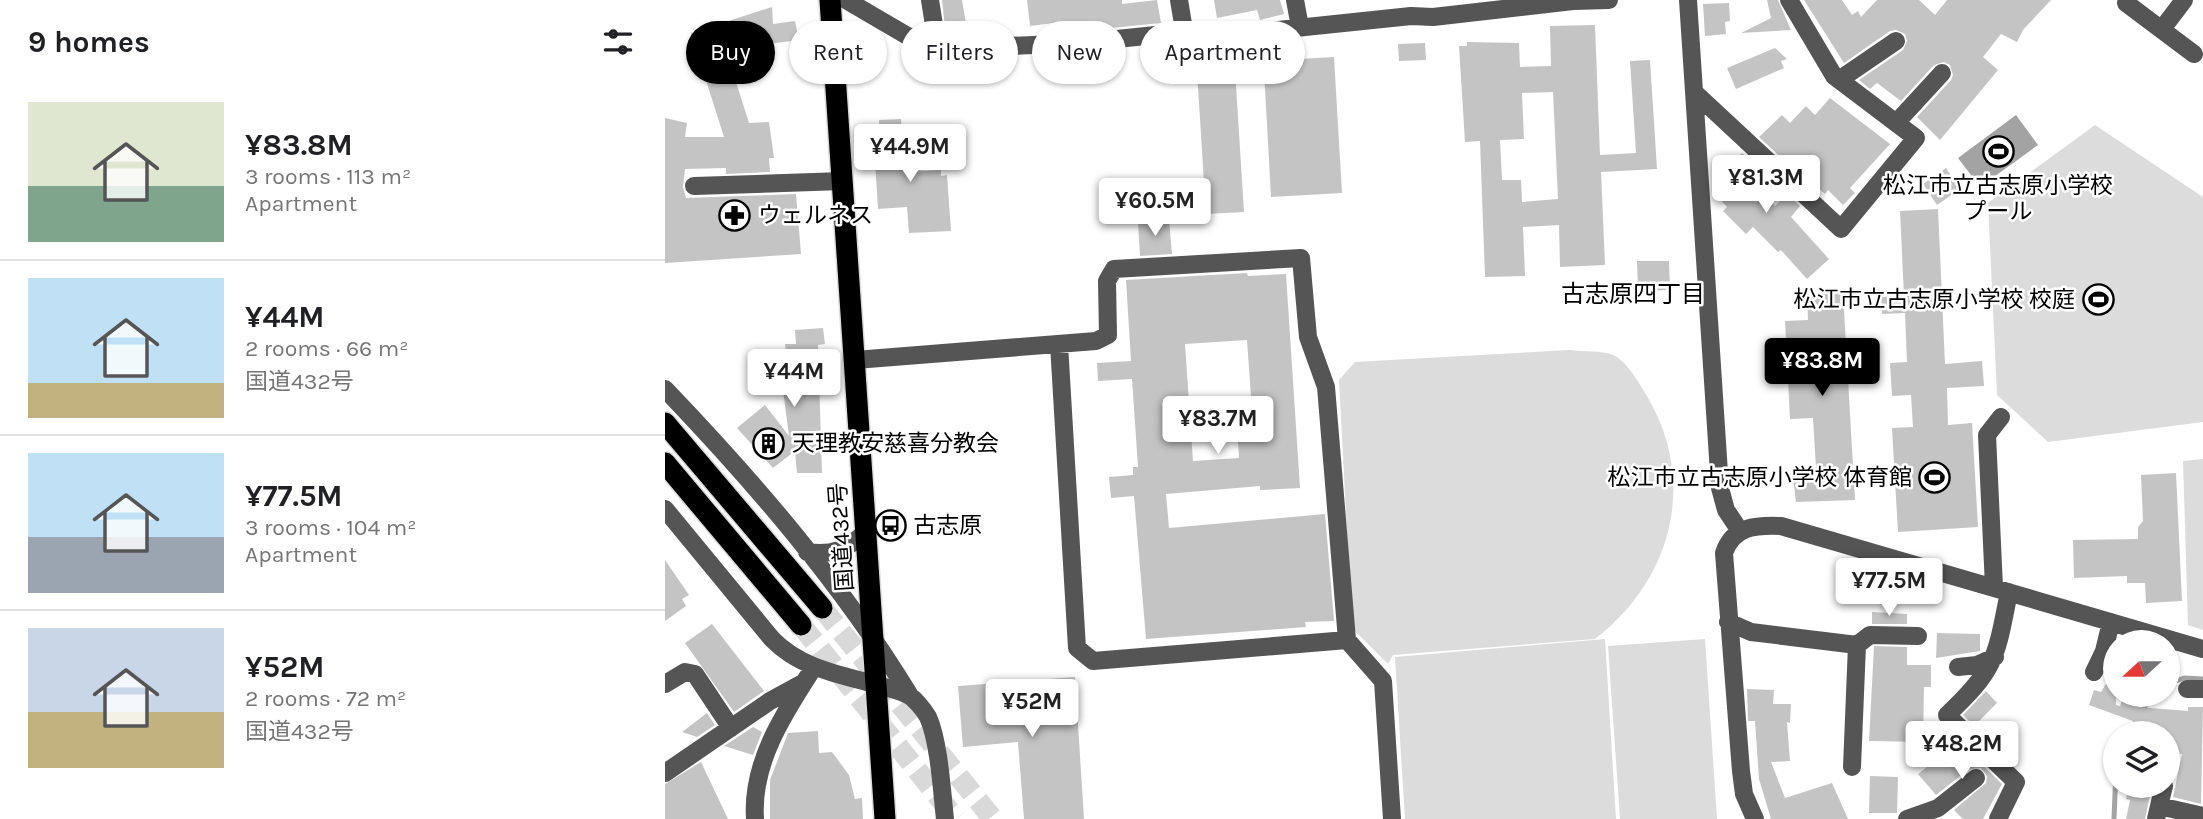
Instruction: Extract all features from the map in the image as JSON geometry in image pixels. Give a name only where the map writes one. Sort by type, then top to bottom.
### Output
[{"type":"highway","name":"国道432号","points":[[830,0],[875,638],[885,819]]},
{"type":"highway","points":[[665,423],[822,608]]},
{"type":"highway","points":[[665,463],[801,625]]},
{"type":"street","points":[[846,0],[901,31]]},
{"type":"street","points":[[930,0],[933,21]]},
{"type":"street","points":[[1179,0],[1182,21]]},
{"type":"street","points":[[1295,0],[1299,21]]},
{"type":"street","points":[[1305,26],[1420,8],[1609,0]]},
{"type":"street","points":[[1688,0],[1720,488],[1726,510],[1740,531]]},
{"type":"street","points":[[1694,92],[1841,229],[1916,138],[1839,80],[1789,0]]},
{"type":"street","points":[[2162,29],[2184,0]]},
{"type":"street","points":[[2126,3],[2194,54]]},
{"type":"street","points":[[1018,46],[1140,37]]},
{"type":"street","points":[[1839,80],[1896,41]]},
{"type":"street","points":[[1896,123],[1942,73]]},
{"type":"street","points":[[694,186],[843,181]]},
{"type":"street","points":[[855,360],[1096,341],[1108,335],[1107,281],[1114,269],[1301,258],[1308,337],[1326,387],[1347,640],[1383,681],[1392,819]]},
{"type":"street","points":[[1059,344],[1077,648],[1093,661],[1347,640]]},
{"type":"street","points":[[665,389],[836,585],[875,638],[909,694],[927,716],[941,777],[945,819]]},
{"type":"street","points":[[1998,819],[2016,782],[1947,715],[1978,686],[1995,657],[2002,589],[1987,435],[2001,417]]},
{"type":"street","points":[[665,509],[772,639],[790,656],[814,667],[909,694]]},
{"type":"street","points":[[1755,819],[1744,794],[1724,553],[1732,538],[1740,531],[1759,525],[1781,526],[2203,649]]},
{"type":"street","points":[[807,552],[826,555],[848,548],[866,532]]},
{"type":"street","points":[[1728,622],[1751,632],[1857,645],[1870,635],[1918,636]]},
{"type":"street","points":[[2094,672],[2104,651],[2111,622]]},
{"type":"street","points":[[1852,767],[1857,645]]},
{"type":"street","points":[[1958,667],[1977,665],[1995,657]]},
{"type":"street","points":[[755,819],[761,771],[773,734],[814,667]]},
{"type":"street","points":[[665,684],[685,672],[695,674],[731,728]]},
{"type":"street","points":[[665,773],[770,701],[803,683]]},
{"type":"street","points":[[1907,819],[1940,814],[1976,778]]},
{"type":"street","points":[[2158,813],[2203,816]]},
{"type":"shaded area","name":"松江市立古志原小学校 プール","points":[[2016,115],[2038,145],[1980,187],[1958,158]]},
{"type":"shaded area","name":"松江市立古志原小学校 校庭","points":[[2095,125],[2203,197],[2203,422],[2048,442],[1997,395],[1988,203]]},
{"type":"shaded area","points":[[1570,350],[1608,353],[1623,362],[1647,396],[1663,429],[1671,462],[1673,495],[1669,528],[1659,559],[1643,588],[1621,615],[1595,639],[1393,655],[1388,664],[1352,628],[1339,380],[1355,362]]},
{"type":"shaded area","points":[[2203,459],[2203,630],[2188,625],[2183,461]]},
{"type":"shaded area","points":[[1605,639],[1616,819],[1405,819],[1395,657]]},
{"type":"shaded area","points":[[1705,639],[1717,819],[1620,819],[1608,646]]},
{"type":"building","points":[[942,0],[962,0],[966,21],[944,21]]},
{"type":"building","points":[[1027,0],[1122,0],[1122,4],[1157,0],[1161,21],[1140,21],[1140,25],[1126,26],[1126,21],[1032,21],[1030,26]]},
{"type":"building","points":[[1214,0],[1280,0],[1284,14],[1260,20],[1257,10],[1217,18]]},
{"type":"building","points":[[1767,0],[1778,0],[1791,30],[1741,33],[1771,18]]},
{"type":"building","points":[[1804,0],[1842,0],[1852,15],[1858,11],[1861,17],[1877,0],[1919,0],[1935,15],[1947,0],[2051,0],[2023,30],[2017,42],[2001,34],[1983,57],[1998,70],[1940,140],[1917,117],[1951,80],[1953,75],[1950,65],[1944,62],[1934,65],[1901,101],[1877,83],[1870,89],[1859,80],[1903,50],[1907,41],[1905,34],[1896,30],[1890,31],[1844,63]]},
{"type":"building","points":[[1729,3],[1730,21],[1725,22],[1726,34],[1705,36],[1703,4]]},
{"type":"building","points":[[772,7],[773,21],[728,21]]},
{"type":"building","points":[[789,22],[789,41],[775,43],[775,24]]},
{"type":"building","points":[[1595,25],[1600,155],[1636,153],[1630,61],[1650,60],[1657,169],[1601,172],[1605,265],[1560,267],[1559,225],[1523,227],[1525,276],[1485,277],[1480,141],[1465,142],[1459,46],[1467,46],[1467,42],[1519,43],[1520,67],[1551,66],[1550,26]],"holes":[[[1553,92],[1558,199],[1522,202],[1521,180],[1502,180],[1500,140],[1524,139],[1522,93]]]},
{"type":"building","points":[[1425,43],[1426,60],[1399,61],[1398,44]]},
{"type":"building","points":[[1775,48],[1787,59],[1781,61],[1784,68],[1736,89],[1727,68]]},
{"type":"building","points":[[1334,57],[1342,193],[1271,197],[1265,84],[1305,84],[1305,59]]},
{"type":"building","points":[[707,84],[737,84],[749,123],[769,122],[774,158],[769,158],[770,172],[726,174],[726,168],[685,169],[683,187],[686,198],[796,194],[801,254],[665,263],[665,118],[687,123],[685,137],[724,137]]},
{"type":"building","points":[[1198,84],[1236,84],[1244,212],[1206,214]]},
{"type":"building","points":[[1830,98],[1890,144],[1850,188],[1855,193],[1843,205],[1828,190],[1825,194],[1818,188],[1816,190],[1759,137],[1782,115],[1790,123],[1806,106],[1815,115]]},
{"type":"building","points":[[901,119],[902,146],[908,145],[910,172],[941,170],[941,176],[947,175],[951,231],[909,233],[907,207],[878,209],[874,145],[880,144],[879,120]]},
{"type":"building","points":[[1742,153],[1759,169],[1748,179],[1775,206],[1787,194],[1800,206],[1791,217],[1829,259],[1807,279],[1781,250],[1778,252],[1753,227],[1746,234],[1723,211],[1727,207],[1713,191],[1723,181],[1717,168],[1730,156],[1734,160]]},
{"type":"building","points":[[1946,168],[1960,189],[1937,205],[1923,184]]},
{"type":"building","points":[[1938,209],[1945,364],[1982,361],[1984,386],[1947,388],[1948,425],[1972,423],[1978,527],[1898,532],[1892,428],[1913,427],[1911,395],[1892,396],[1890,363],[1907,362],[1905,313],[1882,314],[1881,297],[1904,296],[1900,211]]},
{"type":"building","points":[[1169,220],[1172,254],[1140,256],[1138,222]]},
{"type":"building","points":[[1637,261],[1669,261],[1670,290],[1638,291]]},
{"type":"building","points":[[1247,273],[1248,276],[1286,274],[1300,488],[1260,490],[1260,486],[1166,494],[1169,528],[1325,514],[1334,621],[1305,622],[1306,627],[1146,639],[1134,496],[1111,498],[1109,477],[1133,475],[1133,467],[1138,467],[1132,379],[1098,381],[1097,363],[1131,361],[1126,280]],"holes":[[[1247,340],[1253,425],[1237,426],[1239,458],[1193,461],[1185,344]]]},
{"type":"building","points":[[1843,293],[1855,500],[1796,502],[1792,469],[1816,468],[1813,418],[1790,419],[1785,321],[1808,320],[1807,294]]},
{"type":"building","points":[[823,328],[825,344],[818,345],[822,473],[797,473],[795,451],[773,468],[737,428],[765,405],[789,436],[779,359],[787,359],[785,344],[796,344],[795,330]]},
{"type":"building","points":[[2176,473],[2182,601],[2146,603],[2145,583],[2127,583],[2127,576],[2074,578],[2073,540],[2138,539],[2138,527],[2143,521],[2141,475]]},
{"type":"building","points":[[665,560],[689,595],[682,599],[686,606],[665,621]]},
{"type":"building","points":[[1872,612],[1907,614],[1907,624],[1872,624]]},
{"type":"building","points":[[712,624],[764,691],[734,712],[685,643]]},
{"type":"building","points":[[1937,633],[1980,634],[1980,651],[1936,658]]},
{"type":"building","points":[[1874,646],[1907,647],[1907,665],[1931,665],[1931,687],[1924,687],[1923,742],[1869,741]]},
{"type":"building","points":[[1075,677],[1084,819],[1024,819],[1018,742],[963,747],[958,686]]},
{"type":"building","points":[[1747,689],[1774,690],[1773,704],[1791,704],[1790,723],[1787,722],[1790,761],[1771,762],[1785,798],[1832,783],[1848,819],[1771,819],[1759,779],[1755,721],[1748,721]]},
{"type":"building","points":[[2103,689],[2103,707],[2188,711],[2188,707],[2203,707],[2201,804],[2177,798],[2180,798],[2182,754],[2180,721],[2133,721],[2089,705],[2094,690],[2101,692]]},
{"type":"building","points":[[1986,691],[1997,703],[1974,726],[1963,715]]},
{"type":"building","points":[[707,713],[715,725],[697,737],[682,732]]},
{"type":"building","points":[[753,727],[762,732],[753,755],[724,746]]},
{"type":"building","points":[[818,731],[819,753],[832,752],[849,775],[855,799],[862,798],[863,819],[770,819],[770,780],[788,733]]},
{"type":"building","points":[[1959,742],[2002,784],[1983,819],[1963,819],[1954,810],[1986,783],[1987,776],[1981,768],[1969,769],[1936,795],[1918,774]]},
{"type":"building","points":[[701,762],[728,819],[665,819],[665,784]]},
{"type":"building","points":[[1870,776],[1898,777],[1897,813],[1869,813]]},
{"type":"building","points":[[2149,798],[2145,819],[2126,819],[2130,800],[2126,799]]},
{"type":"waterway","points":[[2181,679],[2203,679]]},
{"type":"waterway","points":[[2136,721],[2145,707]]},
{"type":"waterway","points":[[2114,819],[2115,798]]},
{"type":"tunnel","points":[[822,608],[993,819]]},
{"type":"tunnel","points":[[801,625],[956,819]]},
{"type":"place","name":"松江市立古志原小学校 プール","points":[[1998,151]]},
{"type":"place","name":"ウェルネス","points":[[735,215]]},
{"type":"place","name":"松江市立古志原小学校 校庭","points":[[2098,299]]},
{"type":"place","name":"天理教安慈喜分教会","points":[[769,443]]},
{"type":"place","name":"松江市立古志原小学校 体育館","points":[[1935,477]]},
{"type":"place","name":"古志原","points":[[890,525]]},
{"type":"district","name":"古志原四丁目","points":[[1633,294]]}]
